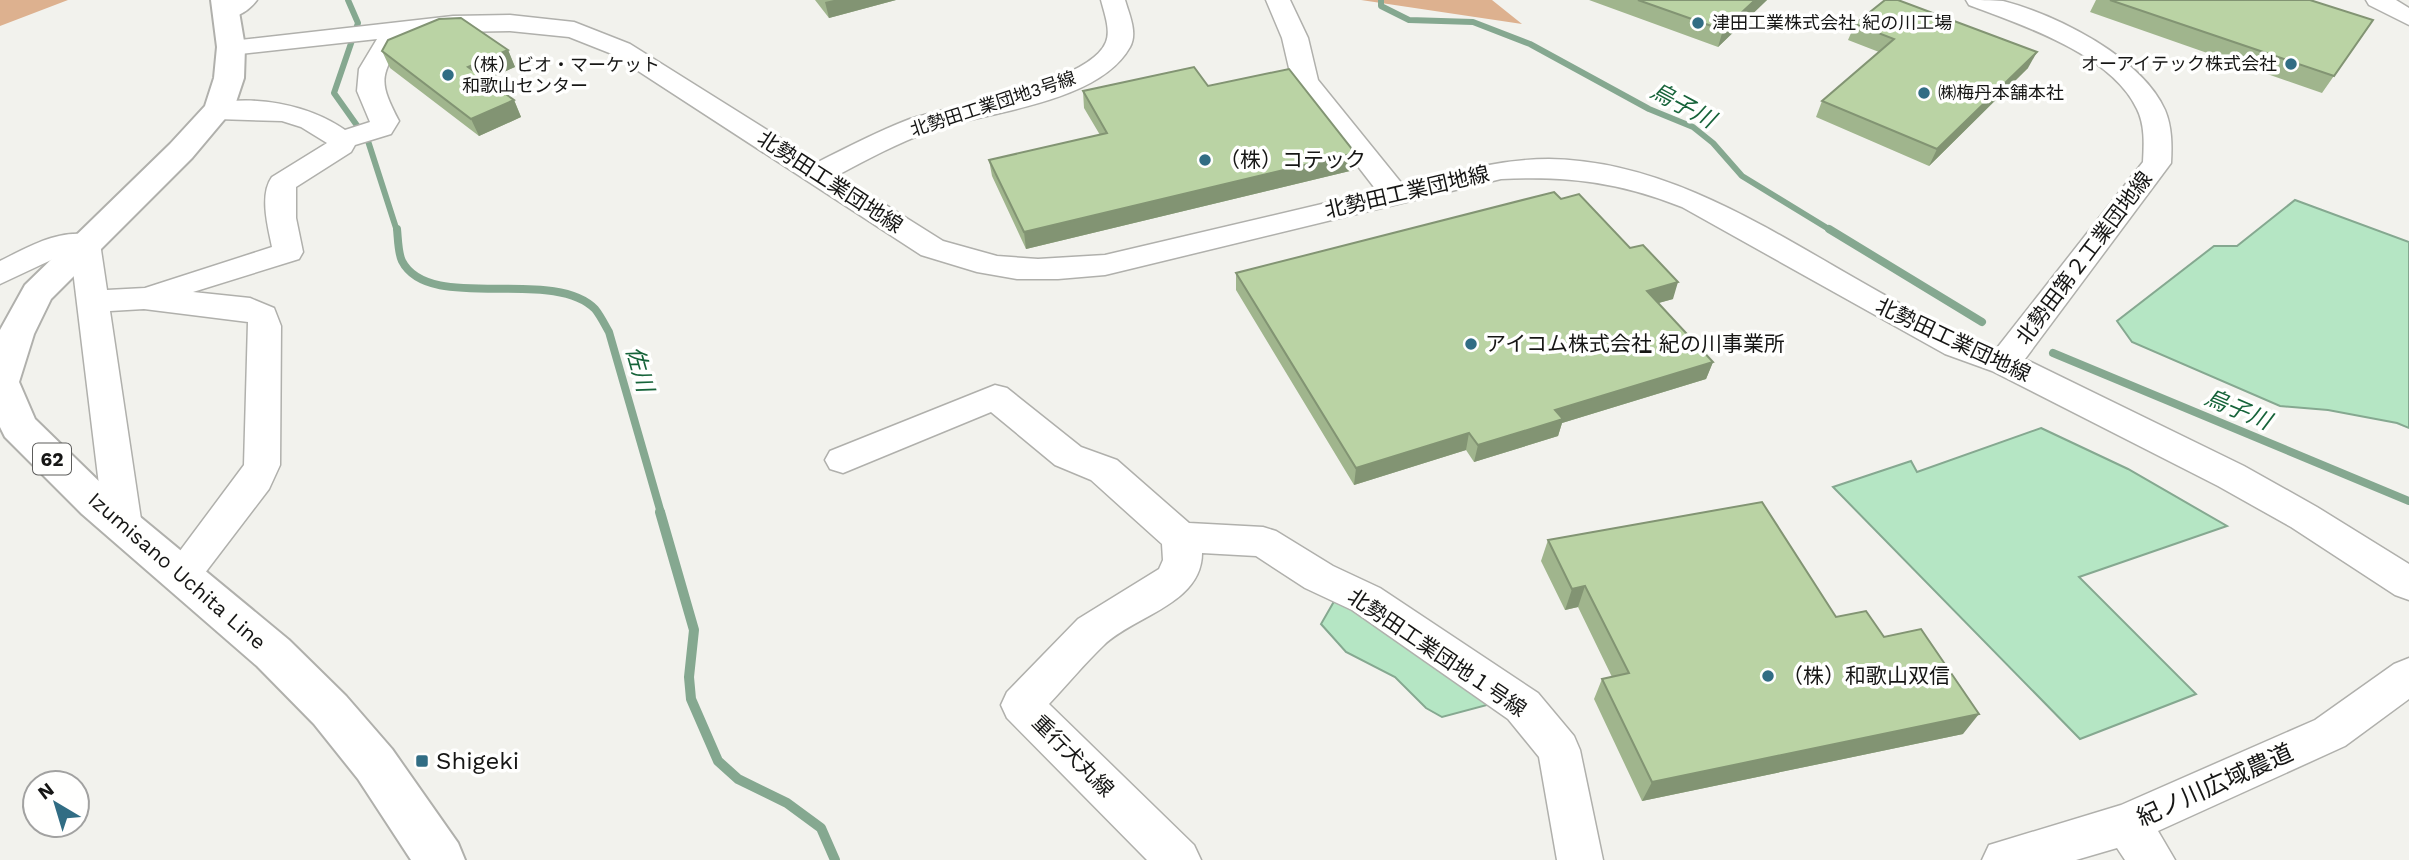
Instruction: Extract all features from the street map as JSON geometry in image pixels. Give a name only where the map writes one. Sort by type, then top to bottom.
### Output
[{"type":"main road","name":"Izumisano Uchita Line","points":[[232,15],[229,78],[217,111],[181,151],[37,293],[16,334],[0,382],[19,427],[123,526],[273,653],[330,710],[375,764],[440,860]]},
{"type":"street","name":"北勢田工業団地3号線","points":[[819,173],[921,125],[1046,91],[1080,78],[1117,48],[1121,37],[1113,0]]},
{"type":"street","points":[[1278,0],[1295,38],[1305,81],[1395,194]]},
{"type":"street","name":"北勢田第２工業団地線","points":[[1978,0],[2028,18],[2082,44],[2122,73],[2149,106],[2159,138],[2157,163],[2004,363]]},
{"type":"street","points":[[2378,0],[2409,18]]},
{"type":"street","name":"北勢田工業団地線","points":[[232,15],[327,37],[386,30],[510,23],[574,30],[621,49],[819,173],[932,248],[965,261],[1010,270],[1053,271],[1105,265],[1501,170],[1551,168],[1601,173],[1652,185],[1692,201],[1887,310],[1957,345],[2004,363],[2231,476],[2304,517],[2409,584]]},
{"type":"street","points":[[144,298],[288,252],[281,218],[282,183],[356,136],[385,126],[370,91],[372,69],[386,30]]},
{"type":"street","points":[[217,111],[289,113],[356,136]]},
{"type":"street","points":[[0,274],[58,245],[85,243],[123,526]]},
{"type":"street","points":[[93,301],[144,298],[250,309],[262,316],[265,326],[262,465],[256,479],[181,575]]},
{"type":"street","points":[[843,460],[995,397],[1068,456],[1104,470],[1180,537]]},
{"type":"street","name":"重行犬丸線","points":[[1178,860],[1022,705],[1092,631],[1173,580],[1183,568],[1184,555],[1180,537]]},
{"type":"street","name":"北勢田工業団地１号線","points":[[1180,537],[1263,542],[1319,578],[1366,599],[1523,706],[1559,750],[1580,860]]},
{"type":"street","name":"紀ノ川広域農道","points":[[2005,860],[2126,824],[2330,733],[2409,676]]},
{"type":"street","points":[[2126,824],[2152,860]]},
{"type":"shaded area","points":[[0,0],[68,0],[0,26]]},
{"type":"shaded area","points":[[1361,0],[1492,0],[1522,24]]},
{"type":"shaded area","points":[[2295,200],[2409,242],[2409,428],[2397,423],[2328,410],[2280,406],[2132,342],[2117,321],[2214,246],[2237,246]]},
{"type":"shaded area","points":[[2041,428],[2128,469],[2227,526],[2079,577],[2196,694],[2080,739],[1833,487],[1911,461],[1917,472]]},
{"type":"shaded area","points":[[1336,598],[1488,701],[1487,705],[1442,717],[1426,708],[1395,677],[1346,652],[1321,624]]},
{"type":"building","points":[[1638,0],[1755,0],[1723,30]]},
{"type":"building","name":"㈱梅丹本舗本社","points":[[1885,0],[1898,0],[2037,52],[1937,149],[1822,101],[1894,39],[1855,24]]},
{"type":"building","name":"オーアイテック株式会社","points":[[2110,0],[2310,0],[2373,20],[2334,76]]},
{"type":"building","name":"（株）ビオ・マーケット 和歌山センター","points":[[461,18],[508,50],[468,67],[514,100],[471,119],[382,51],[388,40],[439,19]]},
{"type":"building","name":"（株）コテック","points":[[1194,67],[1208,86],[1289,69],[1355,153],[1024,232],[989,160],[1107,133],[1083,91]]},
{"type":"building","name":"アイコム株式会社 紀の川事業所","points":[[1554,192],[1561,199],[1579,194],[1630,248],[1643,245],[1678,282],[1647,291],[1713,362],[1555,410],[1563,419],[1478,445],[1469,433],[1356,468],[1236,273]]},
{"type":"building","name":"（株）和歌山双信","points":[[1762,502],[1836,617],[1866,611],[1884,637],[1921,629],[1979,714],[1652,782],[1602,679],[1629,673],[1585,586],[1572,589],[1548,540]]},
{"type":"waterway","name":"佐川","points":[[348,0],[358,23],[334,93],[368,141],[397,231]]},
{"type":"waterway","name":"烏子川","points":[[1381,0],[1381,6],[1409,20],[1473,22],[1530,44],[1649,109],[1693,127],[1713,143],[1742,176],[1832,231]]},
{"type":"waterway","name":"佐川","points":[[397,229],[402,261],[416,277],[438,285],[464,288],[551,291],[576,297],[595,309],[609,332],[661,513]]},
{"type":"waterway","name":"烏子川","points":[[1829,229],[1982,322]]},
{"type":"waterway","name":"烏子川","points":[[2053,353],[2409,501]]},
{"type":"waterway","name":"佐川","points":[[660,512],[694,630],[689,677],[691,699],[718,761],[738,779],[787,803],[821,828],[835,860]]},
{"type":"place","name":"津田工業株式会社 紀の川工場","points":[[1698,23]]},
{"type":"place","name":"オーアイテック株式会社","points":[[2291,64]]},
{"type":"place","name":"（株）ビオ・マーケット 和歌山センター","points":[[448,75]]},
{"type":"place","name":"㈱梅丹本舗本社","points":[[1924,93]]},
{"type":"place","name":"（株）コテック","points":[[1205,160]]},
{"type":"place","name":"アイコム株式会社 紀の川事業所","points":[[1471,344]]},
{"type":"place","name":"（株）和歌山双信","points":[[1768,676]]},
{"type":"place","name":"Shigeki","points":[[422,761]]}]
